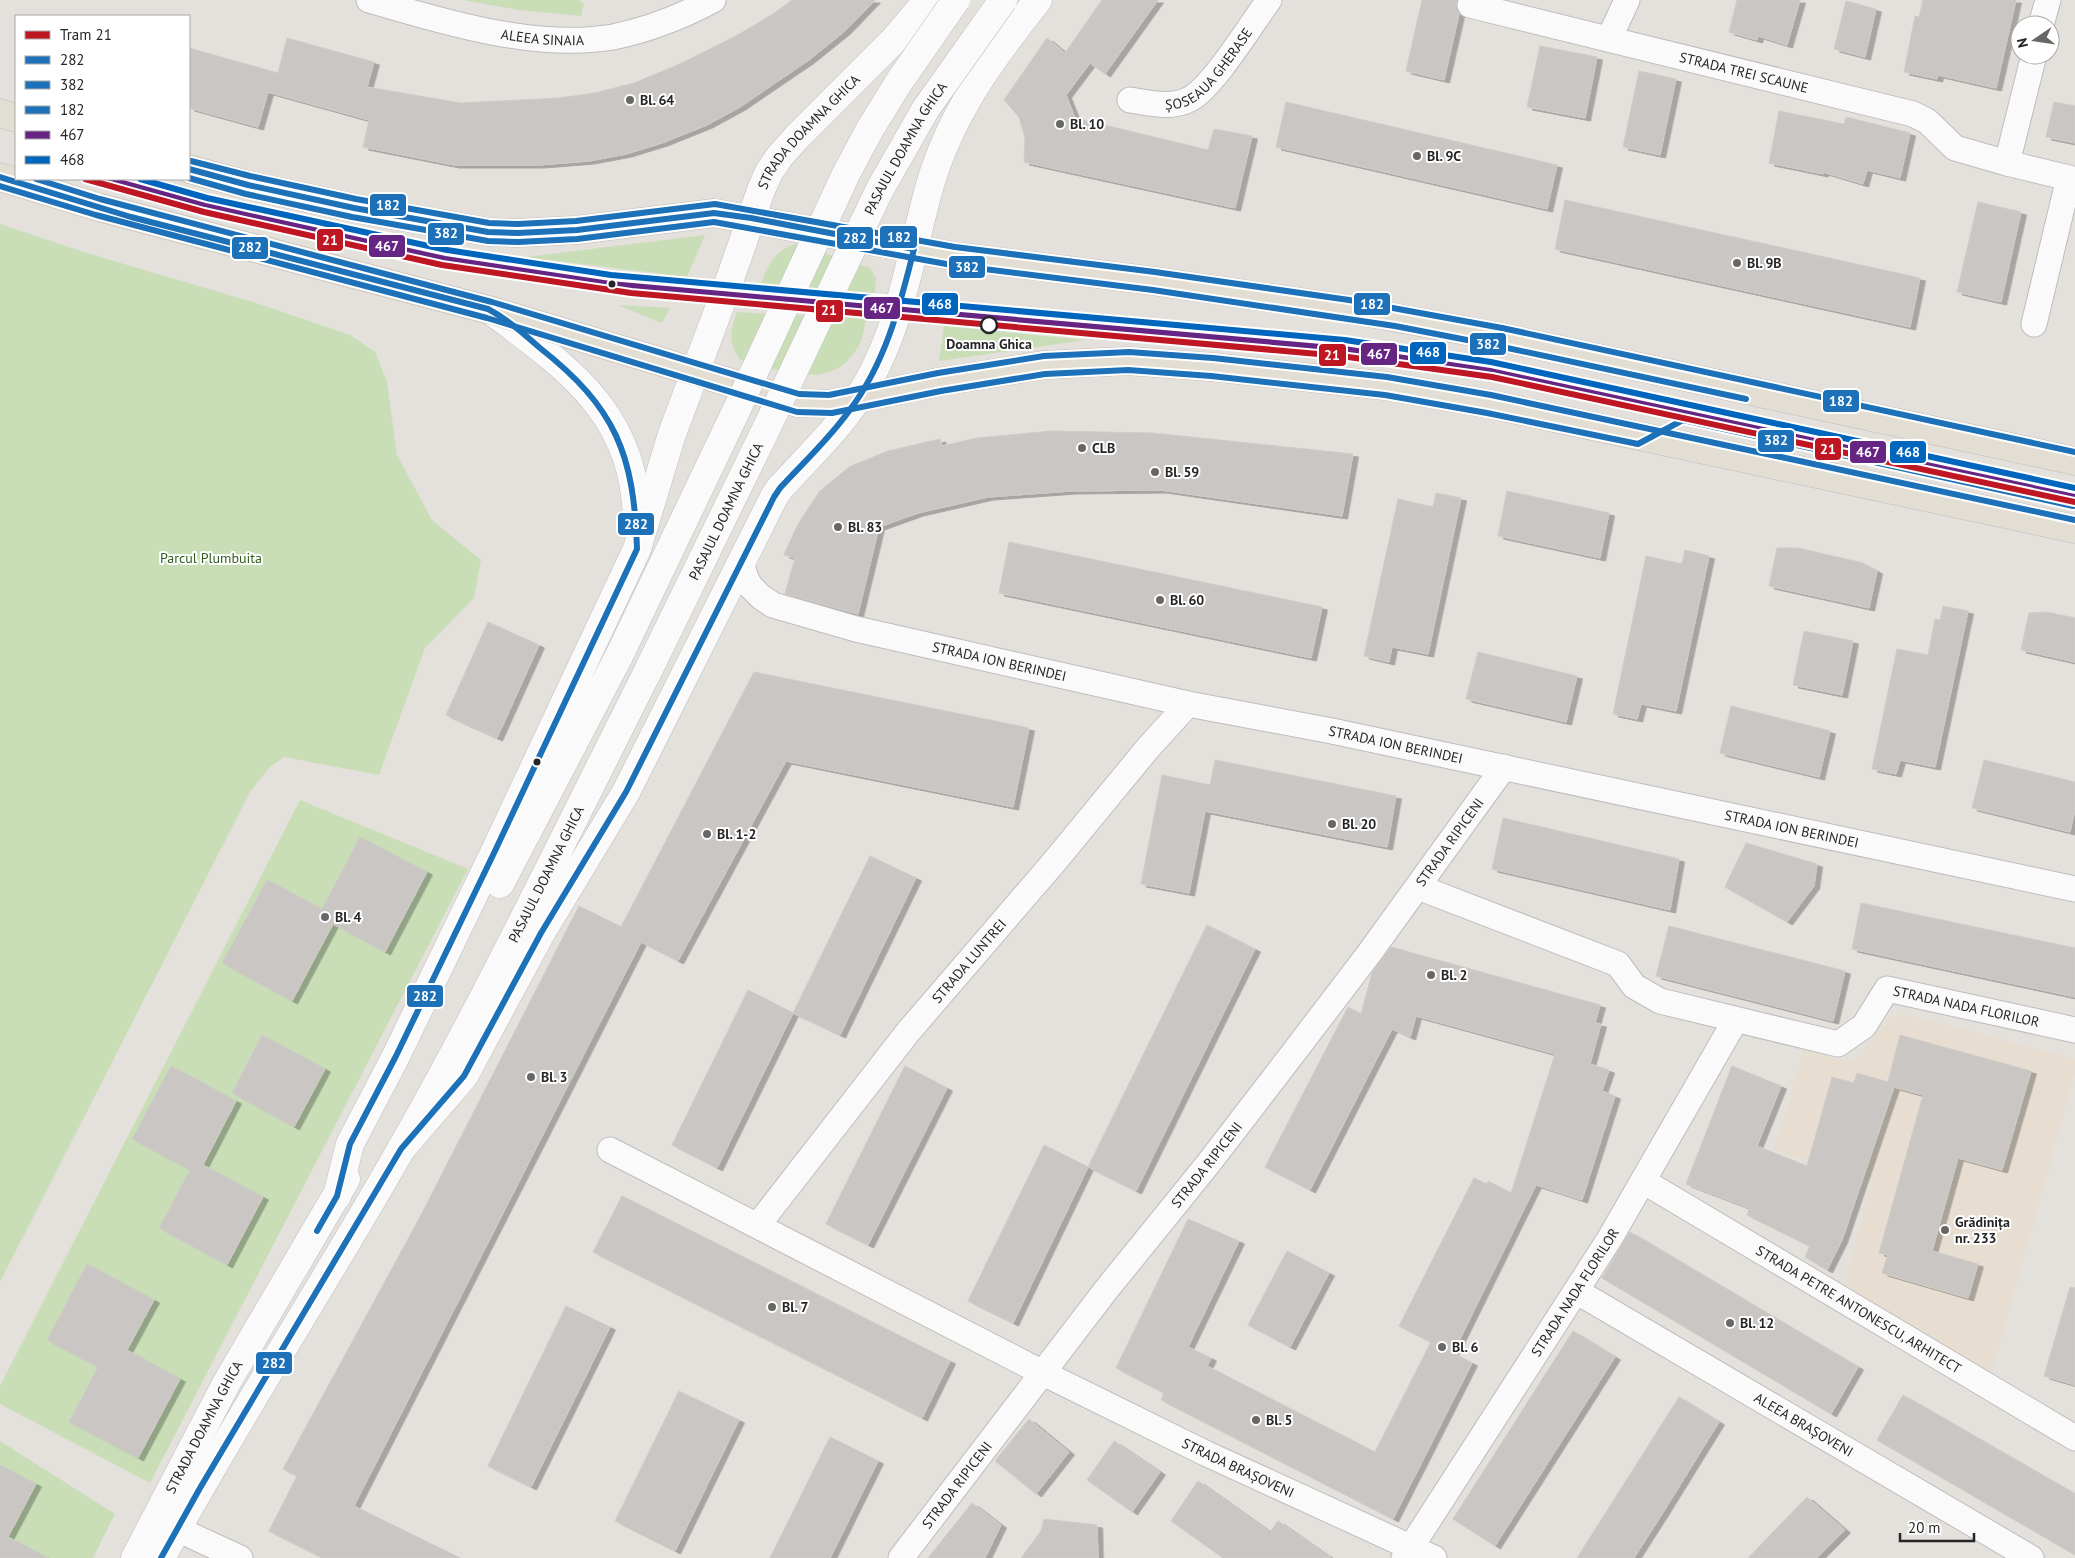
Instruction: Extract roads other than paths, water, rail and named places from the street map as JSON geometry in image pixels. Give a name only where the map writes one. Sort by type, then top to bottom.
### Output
[{"type":"main road","name":"STRADA DOAMNA GHICA","points":[[337,1196],[350,1144],[396,1056],[494,853],[637,549],[672,434],[761,190],[780,156],[892,42],[928,0]]},
{"type":"main road","name":"STRADA DOAMNA GHICA","points":[[135,1558],[227,1382],[337,1196],[392,1098],[517,850],[618,656],[737,409],[846,174],[870,129],[899,82],[956,0]]},
{"type":"main road","name":"PASAJUL DOAMNA GHICA","points":[[464,1032],[647,673],[764,434],[887,175],[925,110],[1003,0]]},
{"type":"main road","name":"STRADA DOAMNA GHICA","points":[[401,1150],[464,1076],[541,933],[626,792],[741,560],[780,488],[838,425],[858,399],[881,356],[897,317],[930,184],[944,146],[964,103],[990,62],[1038,0]]},
{"type":"main road","points":[[0,112],[15,118]]},
{"type":"main road","points":[[190,169],[248,185],[344,206],[488,232],[518,233],[577,230],[714,213],[751,218],[914,249],[1154,281],[1396,317],[1510,339],[2075,461]]},
{"type":"main road","points":[[0,176],[98,207],[489,310],[798,403],[830,404],[999,371],[1091,361],[1160,363],[1310,377],[1386,386],[1490,404],[2075,529]]},
{"type":"main road","points":[[489,310],[553,356],[581,382],[618,433],[635,490],[637,549]]},
{"type":"main road","name":"STRADA DOAMNA GHICA","points":[[161,1558],[401,1150],[464,1032]]},
{"type":"street","name":"ALEEA SINAIA","points":[[369,0],[458,24],[532,39],[557,40],[611,37],[638,31],[690,11],[712,0]]},
{"type":"street","name":"ȘOSEAUA GHERASE","points":[[1130,100],[1165,104],[1190,99],[1203,89],[1227,59],[1269,0]]},
{"type":"street","points":[[1609,39],[1627,0]]},
{"type":"street","points":[[2044,15],[2048,0]]},
{"type":"street","name":"STRADA TREI SCAUNE","points":[[1470,5],[1913,114],[1927,121],[1955,148],[2069,178],[2034,324]]},
{"type":"street","points":[[2007,163],[2032,65]]},
{"type":"street","name":"STRADA ION BERINDEI","points":[[741,560],[750,586],[773,605],[856,629],[1188,704],[1332,731],[1504,767],[2075,890]]},
{"type":"street","name":"STRADA LUNTREI","points":[[758,1225],[908,1032],[1055,861],[1148,748],[1188,704]]},
{"type":"street","name":"STRADA RIPICENI","points":[[901,1558],[1106,1290],[1208,1164],[1418,887],[1504,767]]},
{"type":"street","name":"STRADA NADA FLORILOR","points":[[1418,887],[1618,964],[1634,986],[1660,1001],[1735,1021],[1838,1044],[1864,1026],[1886,989],[2075,1030]]},
{"type":"street","name":"STRADA NADA FLORILOR","points":[[1408,1553],[1576,1291],[1643,1181],[1735,1021]]},
{"type":"street","points":[[610,1150],[1043,1372]]},
{"type":"street","name":"STRADA PETRE ANTONESCU, ARHITECT","points":[[1643,1181],[2075,1438]]},
{"type":"street","name":"ALEEA BRAȘOVENI","points":[[1576,1291],[2031,1558]]},
{"type":"street","name":"STRADA BRAȘOVENI","points":[[1043,1372],[1408,1553],[1434,1558]]},
{"type":"street","points":[[177,1529],[240,1558]]},
{"type":"tram line","name":"21","points":[[89,180],[204,212],[442,265],[631,293],[1341,356],[1492,377],[2075,502]]},
{"type":"place","name":"Bl. 64","points":[[630,100]]},
{"type":"place","name":"Bl. 10","points":[[1060,124]]},
{"type":"place","name":"Bl. 9C","points":[[1417,156]]},
{"type":"place","name":"Bl. 9B","points":[[1737,263]]},
{"type":"place","name":"Doamna Ghica","points":[[989,325]]},
{"type":"place","name":"CLB","points":[[1082,448]]},
{"type":"place","name":"Bl. 59","points":[[1155,472]]},
{"type":"place","name":"Bl. 83","points":[[838,527]]},
{"type":"place","name":"Bl. 60","points":[[1160,600]]},
{"type":"place","name":"Bl. 20","points":[[1332,824]]},
{"type":"place","name":"Bl. 1-2","points":[[707,834]]},
{"type":"place","name":"Bl. 4","points":[[325,917]]},
{"type":"place","name":"Bl. 2","points":[[1431,975]]},
{"type":"place","name":"Bl. 3","points":[[531,1077]]},
{"type":"place","name":"Grădinița nr. 233","points":[[1945,1230]]},
{"type":"place","name":"Bl. 7","points":[[772,1307]]},
{"type":"place","name":"Bl. 12","points":[[1730,1323]]},
{"type":"place","name":"Bl. 6","points":[[1442,1347]]},
{"type":"place","name":"Bl. 5","points":[[1256,1420]]},
{"type":"park label","name":"Parcul Plumbuita","points":[[211,558]]}]
